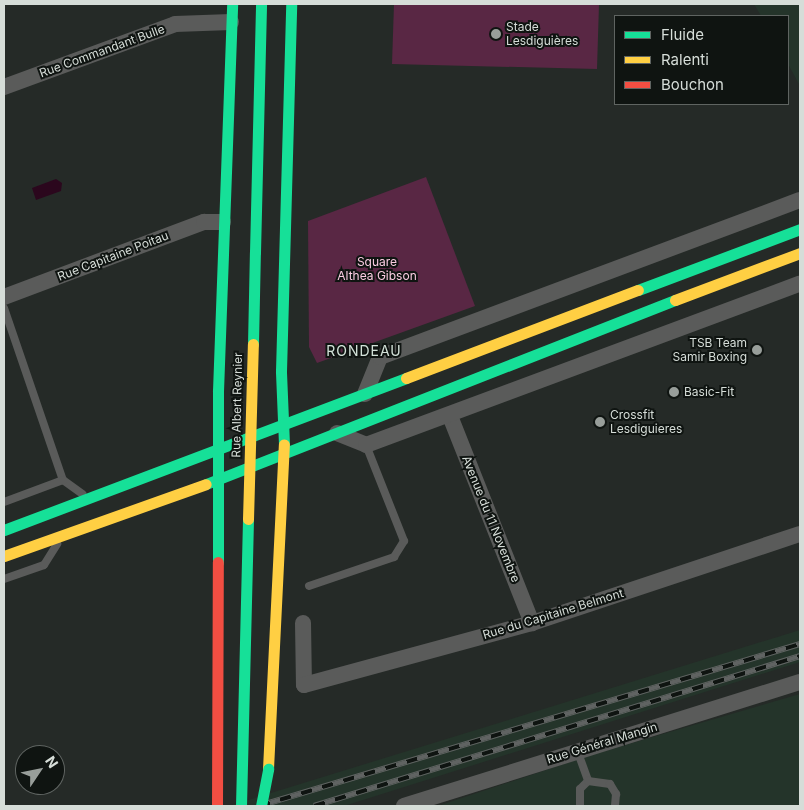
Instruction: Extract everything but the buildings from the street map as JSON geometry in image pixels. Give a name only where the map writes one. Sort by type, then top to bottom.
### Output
[{"type":"main road","points":[[217,806],[215,785],[218,480],[223,222],[232,4]]},
{"type":"main road","name":"Rue Albert Reynier","points":[[241,806],[261,4]]},
{"type":"main road","points":[[261,806],[268,769],[285,454],[283,422],[291,4]]},
{"type":"main road","points":[[4,530],[283,422],[365,394],[800,229]]},
{"type":"main road","points":[[4,556],[218,480],[800,253]]},
{"type":"street","name":"Rue Commandant Bulle","points":[[4,88],[175,24],[232,22]]},
{"type":"street","points":[[365,394],[380,357],[800,200]]},
{"type":"street","name":"Rue Capitaine Poitau","points":[[4,297],[204,222],[223,222]]},
{"type":"street","points":[[338,433],[366,445],[450,416],[800,284]]},
{"type":"street","name":"Avenue du 11 Novembre","points":[[450,416],[532,623]]},
{"type":"street","name":"Rue du Capitaine Belmont","points":[[302,624],[304,686],[532,623],[800,534]]},
{"type":"street","name":"Rue Général Mangin","points":[[404,806],[577,750],[800,682]]},
{"type":"lane","points":[[4,308],[64,480],[88,499]]},
{"type":"lane","points":[[309,586],[394,557],[404,541],[366,445]]},
{"type":"lane","points":[[4,502],[64,480]]},
{"type":"lane","points":[[4,579],[44,565],[61,535]]},
{"type":"lane","points":[[577,750],[588,781]]},
{"type":"lane","points":[[580,806],[580,789],[588,781]]},
{"type":"lane","points":[[588,781],[610,784],[616,794],[615,806]]},
{"type":"shaded area","points":[[754,4],[800,4],[800,86],[789,66],[789,15],[760,15]]},
{"type":"shaded area","points":[[56,179],[62,183],[61,191],[36,200],[32,188]]},
{"type":"shaded area","points":[[800,630],[800,662],[344,806],[229,806]]},
{"type":"shaded area","points":[[800,694],[800,806],[438,806],[591,755]]},
{"type":"green space","name":"Stade Lesdiguières","points":[[394,4],[599,4],[597,69],[392,64]]},
{"type":"green space","name":"Square Althea Gibson","points":[[426,177],[475,306],[317,363],[309,347],[308,221]]},
{"type":"railway","points":[[259,806],[800,644]]},
{"type":"railway","points":[[314,806],[800,656]]},
{"type":"traffic: fast","points":[[218,562],[218,391],[232,4]]},
{"type":"traffic: fast","points":[[255,252],[261,4]]},
{"type":"traffic: fast","points":[[284,444],[281,371],[291,4]]},
{"type":"traffic: fast","points":[[638,290],[800,229]]},
{"type":"traffic: fast","points":[[253,344],[255,252]]},
{"type":"traffic: fast","points":[[206,484],[675,300]]},
{"type":"traffic: fast","points":[[4,530],[406,378]]},
{"type":"traffic: fast","points":[[241,806],[248,519]]},
{"type":"traffic: fast","points":[[261,806],[268,769]]},
{"type":"traffic: slow","points":[[675,300],[800,253]]},
{"type":"traffic: slow","points":[[406,378],[638,290]]},
{"type":"traffic: slow","points":[[248,519],[253,344]]},
{"type":"traffic: slow","points":[[268,769],[284,444]]},
{"type":"traffic: slow","points":[[4,556],[206,484]]},
{"type":"traffic: jam","points":[[217,806],[218,562]]},
{"type":"place","name":"Stade Lesdiguières","points":[[496,34]]},
{"type":"place","name":"TSB Team Samir Boxing","points":[[757,350]]},
{"type":"place","name":"Basic-Fit","points":[[674,392]]},
{"type":"place","name":"Crossfit Lesdiguieres","points":[[600,422]]},
{"type":"district","name":"RONDEAU","points":[[364,351]]}]
